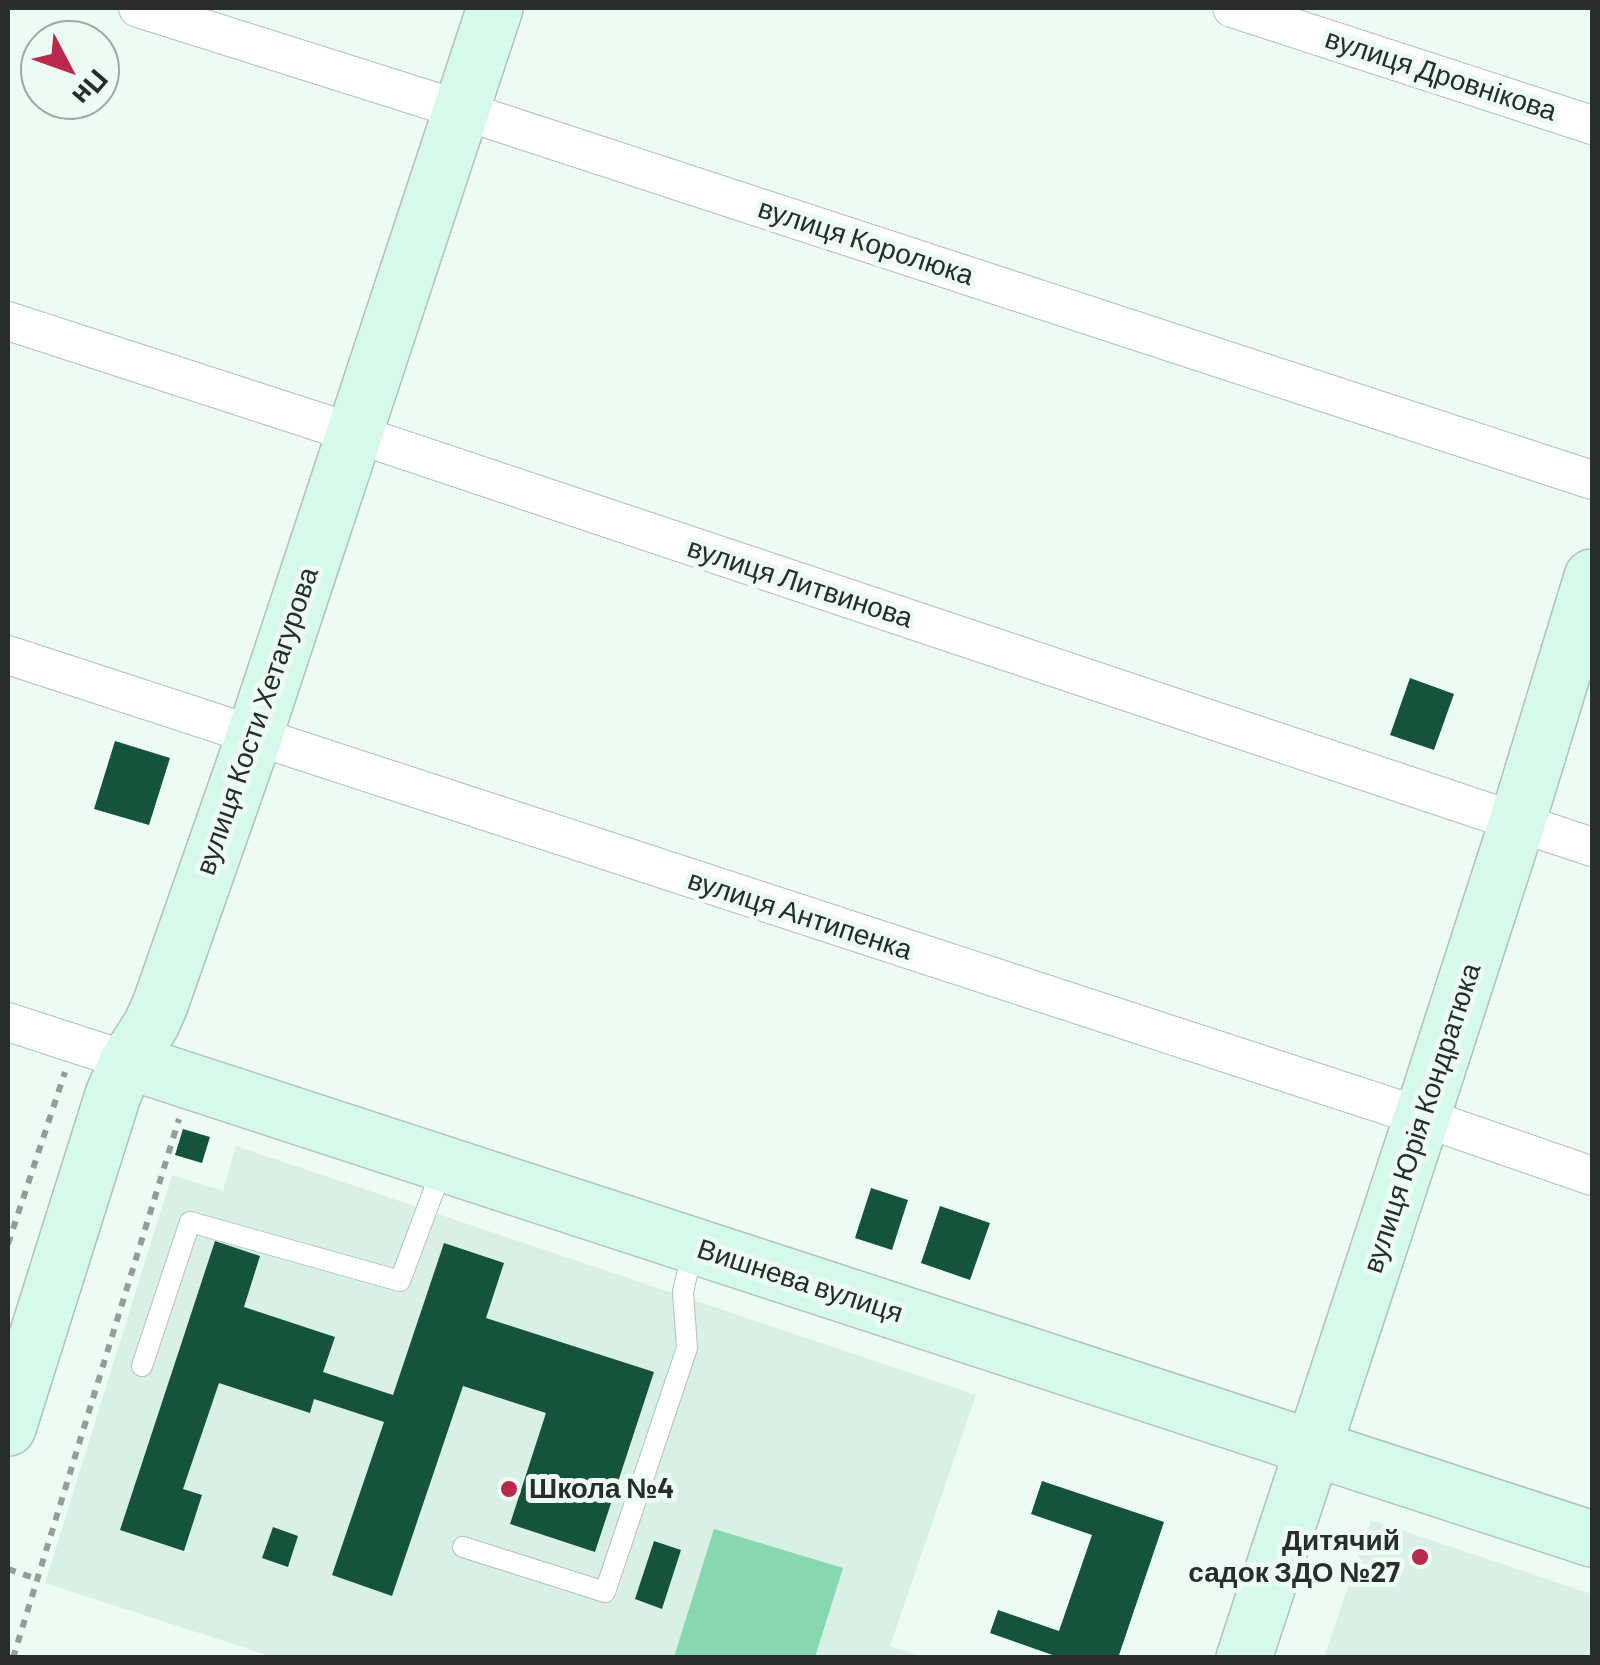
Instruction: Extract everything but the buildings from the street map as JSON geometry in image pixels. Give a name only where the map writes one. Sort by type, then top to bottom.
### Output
[{"type":"street","name":"вулиця Королюка","points":[[138,8],[462,110],[1592,480]]},
{"type":"street","name":"вулиця Кости Хетагурова","points":[[8,1428],[113,1095],[105,1054],[151,1026],[160,1005],[254,737],[496,8]]},
{"type":"street","name":"вулиця Дровнікова","points":[[1232,8],[1592,124]]},
{"type":"street","name":"вулиця Литвинова","points":[[8,320],[1592,847]]},
{"type":"street","name":"вулиця Юрія Кондратюка","points":[[1244,1658],[1517,823],[1592,577]]},
{"type":"street","name":"вулиця Антипенка","points":[[8,655],[1592,1176]]},
{"type":"street","name":"Вишнева вулиця","points":[[8,1022],[1592,1539]]},
{"type":"lane","points":[[142,1366],[190,1222],[400,1281],[444,1164]]},
{"type":"lane","points":[[462,1546],[605,1592],[687,1348],[683,1292],[694,1246]]},
{"type":"path","points":[[8,1244],[63,1076],[105,1054]]},
{"type":"path","points":[[12,1658],[180,1117]]},
{"type":"path","points":[[8,1569],[37,1579]]},
{"type":"shaded area","name":"Школа №4","points":[[236,1146],[976,1395],[890,1646],[923,1657],[273,1657],[45,1583],[172,1175],[223,1191]]},
{"type":"shaded area","name":"Дитячий садок ЗДО №27","points":[[1371,1520],[1592,1594],[1592,1657],[1324,1657]]},
{"type":"green space","points":[[714,1529],[843,1568],[815,1657],[674,1657]]},
{"type":"place","name":"Школа №4","points":[[509,1489]]},
{"type":"place","name":"Дитячий садок ЗДО №27","points":[[1420,1557]]}]
